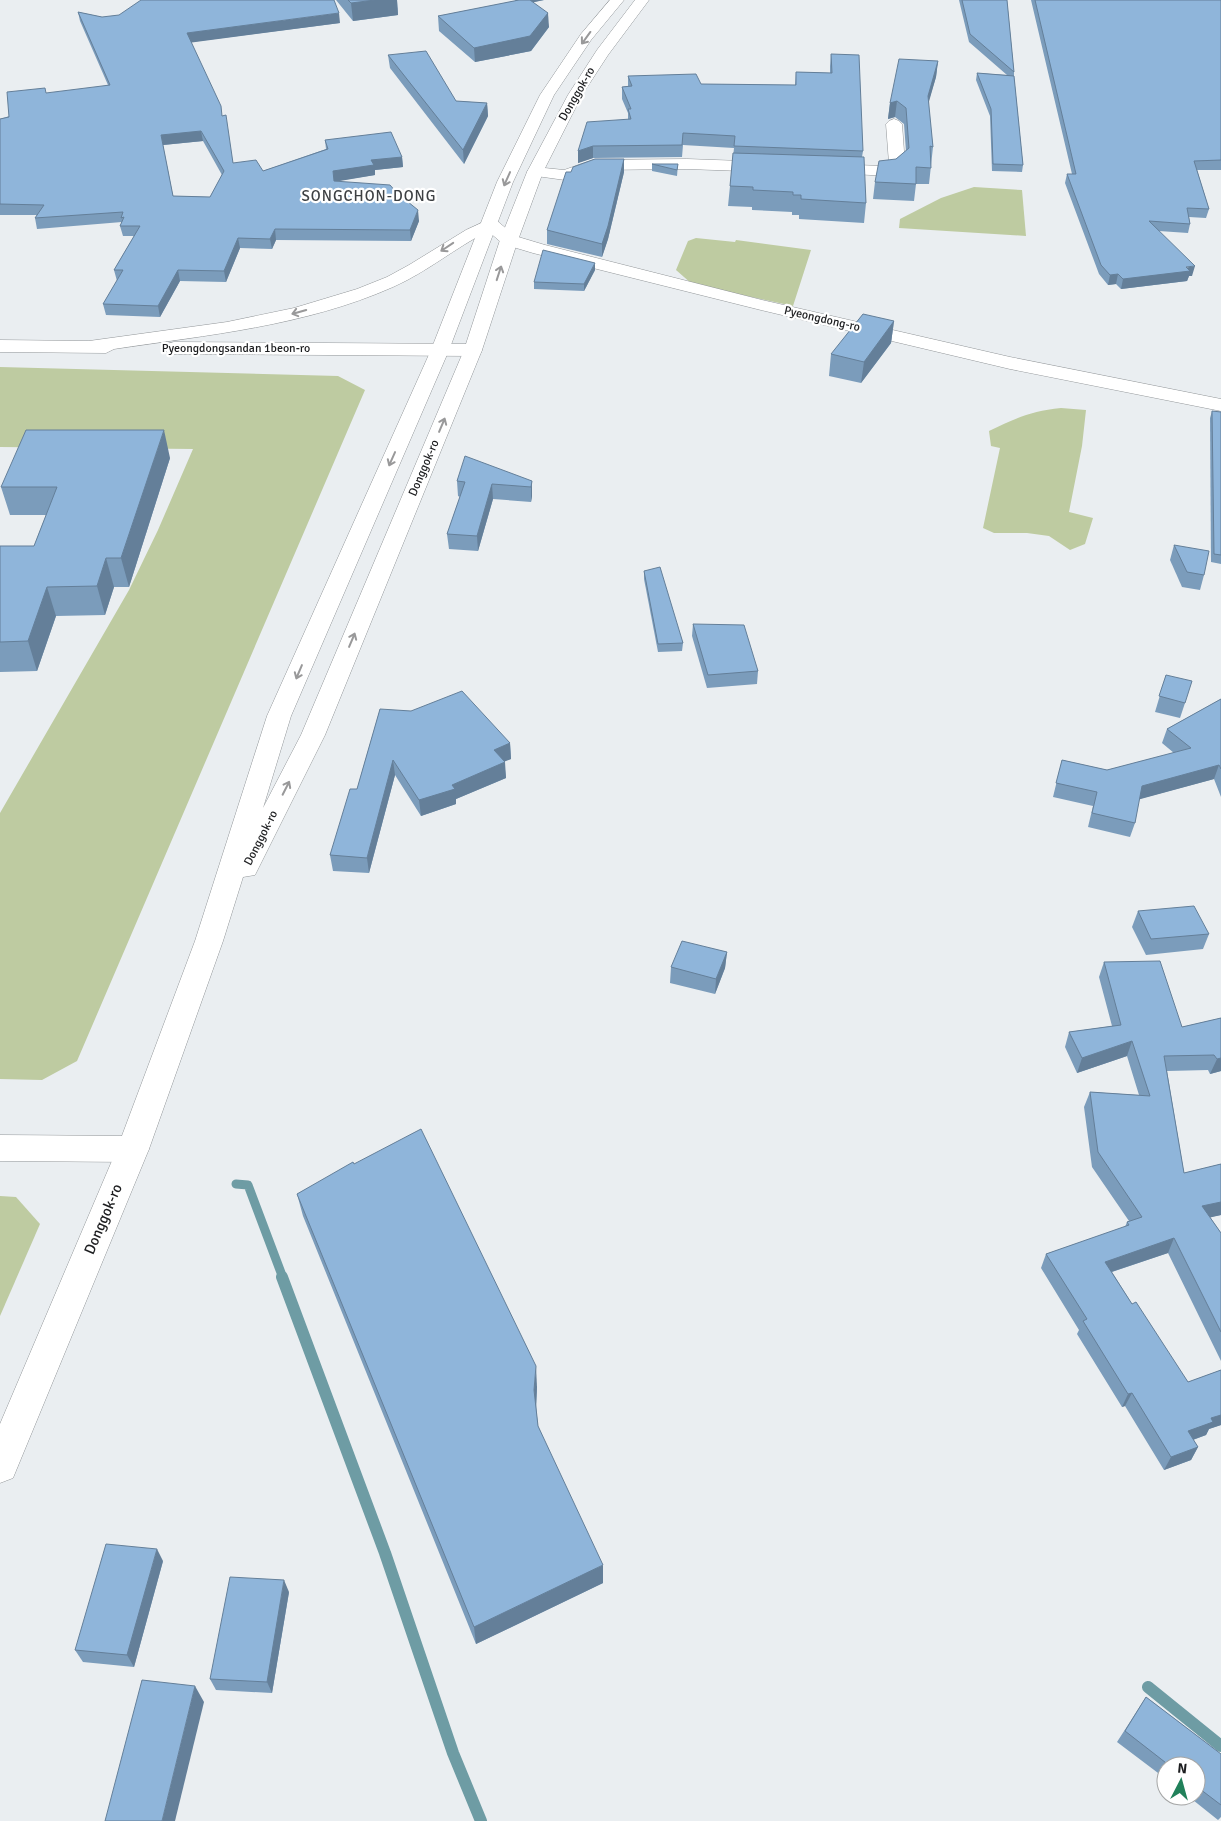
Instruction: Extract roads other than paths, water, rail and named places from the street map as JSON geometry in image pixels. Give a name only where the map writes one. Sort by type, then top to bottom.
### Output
[{"type":"main road","name":"Donggok-ro","points":[[0,1466],[133,1149],[210,941],[280,716],[440,350],[505,182],[547,95],[586,37],[617,0]]},
{"type":"main road","name":"Donggok-ro","points":[[210,941],[312,735],[473,350],[535,172],[575,95],[602,53],[642,0]]},
{"type":"main road","points":[[810,168],[887,171],[897,165],[894,124]]},
{"type":"main road","points":[[535,172],[564,175],[593,166],[687,164],[782,167]]},
{"type":"main road","name":"Pyeongdong-ro","points":[[490,224],[510,240],[539,249],[752,303],[1010,363],[1221,404]]},
{"type":"main road","points":[[88,347],[275,319],[364,293],[420,266],[456,241],[490,224]]},
{"type":"main road","name":"Pyeongdongsandan 1beon-ro","points":[[0,346],[473,350]]},
{"type":"main road","points":[[0,1148],[133,1149]]},
{"type":"waterway","points":[[236,1184],[248,1185],[283,1278]]},
{"type":"waterway","points":[[282,1277],[385,1553],[453,1753],[481,1821]]},
{"type":"waterway","points":[[1148,1687],[1221,1746]]},
{"type":"district","name":"SONGCHON-DONG","points":[[369,196]]}]
